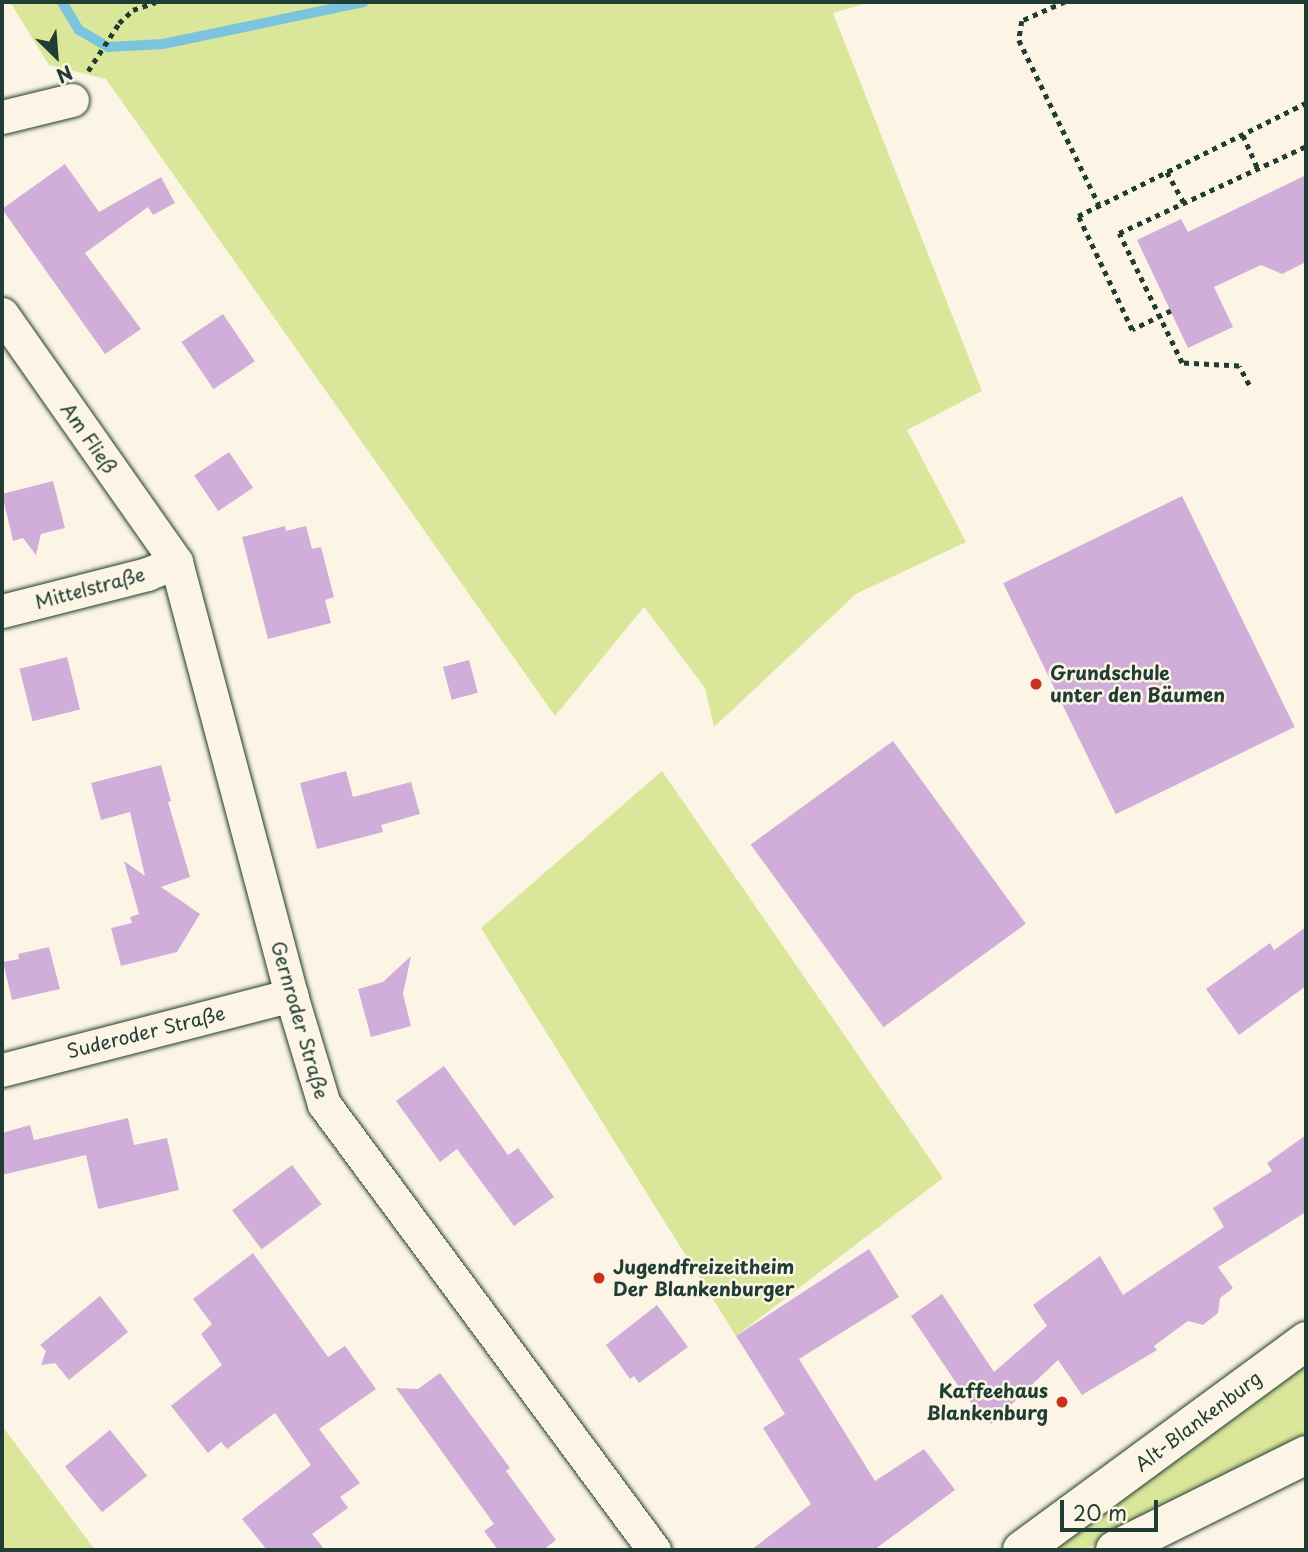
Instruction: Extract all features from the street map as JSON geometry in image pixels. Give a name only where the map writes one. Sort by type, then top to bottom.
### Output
[{"type":"main road","name":"Alt-Blankenburg","points":[[1022,1550],[1306,1341]]},
{"type":"main road","points":[[1115,1550],[1306,1455]]},
{"type":"street","points":[[2,117],[72,100]]},
{"type":"street","name":"Am Fließ","points":[[2,314],[176,562]]},
{"type":"street","name":"Mittelstraße","points":[[2,611],[147,574],[176,562]]},
{"type":"street","name":"Gernroder Straße","points":[[176,562],[291,995],[324,1104],[654,1550]]},
{"type":"street","name":"Suderoder Straße","points":[[2,1070],[291,995]]},
{"type":"path","points":[[89,70],[118,23],[133,10],[156,2]]},
{"type":"path","points":[[1065,2],[1022,21],[1018,40],[1099,205]]},
{"type":"path","points":[[1171,311],[1132,330],[1078,216],[1306,103]]},
{"type":"path","points":[[1243,135],[1258,169]]},
{"type":"path","points":[[1249,385],[1239,366],[1181,363],[1119,233],[1306,146]]},
{"type":"path","points":[[1167,172],[1184,203]]},
{"type":"green space","points":[[10,2],[870,2],[833,13],[982,391],[907,430],[966,542],[856,594],[714,727],[705,688],[644,607],[555,716],[106,79],[49,65]]},
{"type":"green space","points":[[662,771],[943,1178],[736,1336],[481,928]]},
{"type":"green space","points":[[1306,1355],[1306,1436],[1234,1469],[1084,1550],[1044,1550]]},
{"type":"green space","points":[[2,1426],[95,1550],[2,1550]]},
{"type":"building","points":[[65,164],[99,212],[161,177],[175,203],[153,215],[148,207],[85,253],[141,329],[105,354],[2,209]]},
{"type":"building","points":[[1306,175],[1306,262],[1282,274],[1261,265],[1214,287],[1233,327],[1188,348],[1137,240],[1181,219],[1188,232]]},
{"type":"building","points":[[223,314],[255,361],[213,389],[182,342]]},
{"type":"building","points":[[229,452],[253,488],[218,511],[194,475]]},
{"type":"building","points":[[53,481],[65,528],[41,534],[36,555],[23,538],[13,541],[2,494]]},
{"type":"building","points":[[1182,496],[1295,727],[1116,814],[1003,583]]},
{"type":"building","points":[[285,526],[286,531],[306,526],[312,549],[321,547],[334,597],[325,600],[331,623],[268,639],[242,537]]},
{"type":"building","points":[[67,657],[80,709],[33,721],[19,669]]},
{"type":"building","points":[[469,660],[478,693],[452,700],[443,667]]},
{"type":"building","points":[[893,741],[1026,924],[883,1027],[751,844]]},
{"type":"building","points":[[161,765],[171,801],[168,802],[190,877],[161,887],[200,914],[177,952],[121,966],[111,928],[132,923],[130,917],[139,914],[124,861],[145,876],[130,812],[101,820],[91,783]]},
{"type":"building","points":[[346,771],[353,797],[411,782],[420,814],[381,825],[383,832],[317,849],[300,783]]},
{"type":"building","points":[[1306,927],[1306,986],[1239,1035],[1206,989],[1270,943],[1274,950]]},
{"type":"building","points":[[49,947],[60,989],[12,1000],[3,962],[19,959],[18,954]]},
{"type":"building","points":[[411,956],[403,994],[411,1026],[371,1037],[358,989],[383,982]]},
{"type":"building","points":[[444,1066],[508,1155],[518,1148],[554,1197],[514,1226],[457,1149],[440,1162],[396,1101]]},
{"type":"building","points":[[128,1118],[134,1145],[167,1138],[179,1190],[98,1209],[86,1155],[2,1175],[2,1133],[30,1125],[34,1140]]},
{"type":"building","points":[[1306,1135],[1306,1212],[1218,1267],[1233,1288],[1220,1298],[1218,1313],[1203,1325],[1188,1321],[1154,1346],[1157,1350],[1082,1395],[1058,1360],[991,1424],[965,1396],[911,1316],[942,1294],[994,1372],[1047,1326],[1033,1305],[1100,1256],[1123,1295],[1224,1227],[1213,1208],[1272,1171],[1267,1163]]},
{"type":"building","points":[[292,1165],[321,1204],[262,1249],[232,1210]]},
{"type":"building","points":[[869,1249],[899,1297],[799,1359],[875,1481],[924,1449],[955,1490],[874,1550],[751,1550],[811,1504],[763,1428],[785,1414],[736,1336]]},
{"type":"building","points":[[253,1253],[328,1357],[345,1346],[376,1389],[319,1429],[360,1483],[340,1497],[348,1508],[312,1534],[325,1550],[267,1550],[242,1519],[311,1465],[275,1413],[227,1449],[221,1442],[208,1453],[171,1406],[222,1365],[201,1334],[212,1324],[193,1299]]},
{"type":"building","points":[[100,1296],[128,1332],[69,1380],[55,1363],[41,1365],[46,1351],[40,1345]]},
{"type":"building","points":[[657,1305],[688,1347],[639,1383],[634,1376],[630,1379],[606,1345]]},
{"type":"building","points":[[440,1373],[510,1468],[506,1471],[556,1540],[543,1550],[498,1550],[484,1531],[494,1524],[396,1388],[418,1389]]},
{"type":"building","points":[[110,1430],[147,1476],[102,1512],[65,1467]]},
{"type":"waterway","points":[[62,2],[79,30],[108,47],[163,44],[364,2]]},
{"type":"place","name":"Grundschule unter den Bäumen","points":[[1036,684]]},
{"type":"place","name":"Jugendfreizeitheim Der Blankenburger","points":[[599,1278]]},
{"type":"place","name":"Kaffeehaus Blankenburg","points":[[1062,1402]]}]
